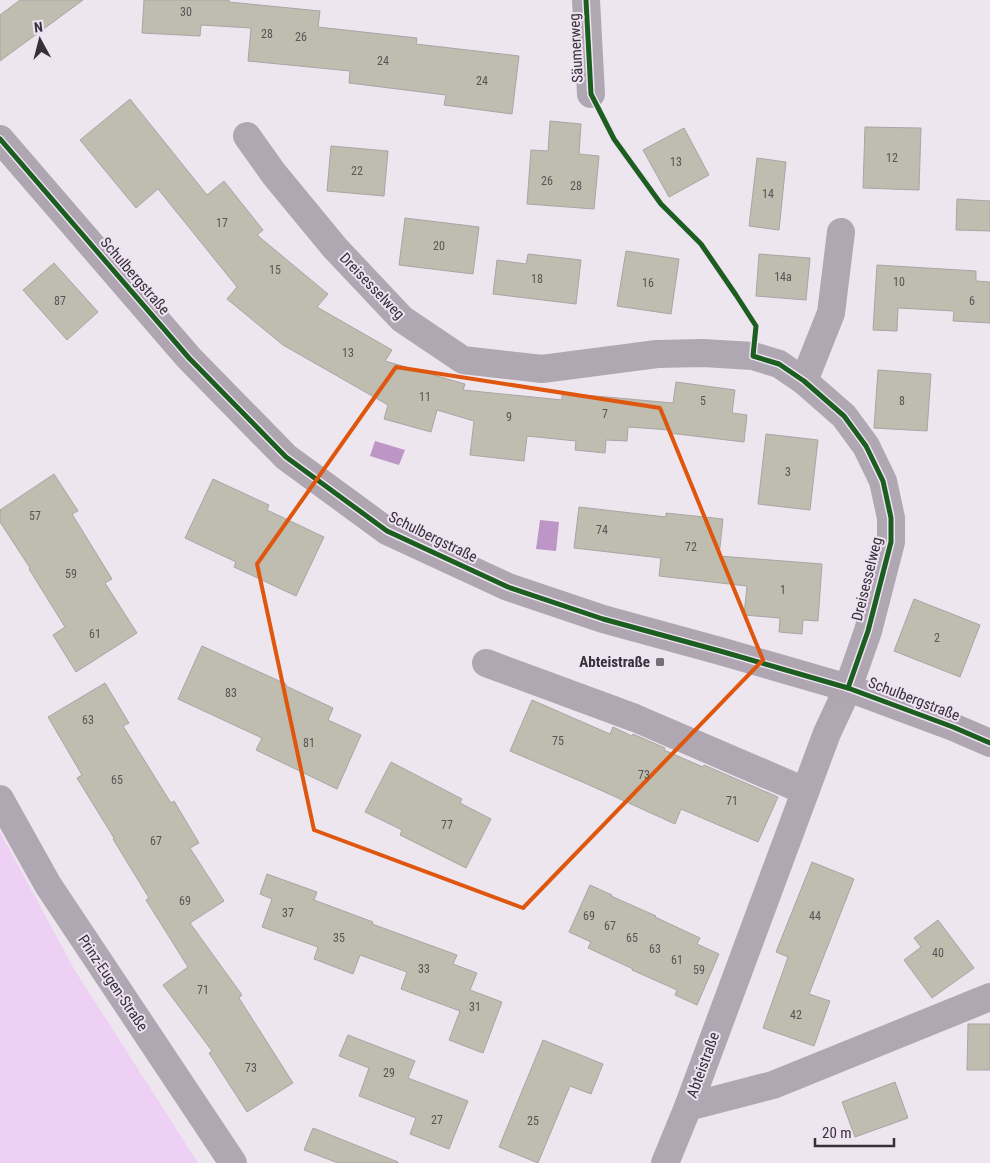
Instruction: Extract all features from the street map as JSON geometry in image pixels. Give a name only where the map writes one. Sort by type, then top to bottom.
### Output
[{"type":"street","name":"Säumerweg","points":[[586,0],[591,94]]},
{"type":"street","name":"Dreisesselweg","points":[[247,136],[274,174],[335,248],[402,319],[463,360],[542,369],[658,354],[702,353],[753,356],[779,364],[804,381],[844,416],[866,446],[883,481],[891,518],[891,542],[868,631],[848,688]]},
{"type":"street","name":"Schulbergstraße","points":[[0,139],[189,358],[286,457],[387,531],[508,587],[603,619],[848,688],[953,727],[990,743]]},
{"type":"street","points":[[804,381],[831,313],[841,232]]},
{"type":"street","points":[[486,663],[635,718],[805,791]]},
{"type":"street","name":"Abteistraße","points":[[665,1163],[688,1107],[827,733],[848,688]]},
{"type":"street","name":"Prinz-Eugen-Straße","points":[[0,798],[48,885],[233,1163]]},
{"type":"street","name":"Abteistraße","points":[[688,1107],[773,1085],[990,997]]},
{"type":"highlighted area","points":[[396,367],[660,408],[763,660],[523,908],[314,830],[257,564]]},
{"type":"shaded area","points":[[375,441],[405,450],[399,465],[370,456]]},
{"type":"shaded area","points":[[540,520],[559,522],[556,551],[536,549]]},
{"type":"shaded area","points":[[0,832],[74,969],[198,1163],[0,1163]]},
{"type":"building","points":[[20,0],[83,0],[0,61],[0,15]]},
{"type":"building","points":[[144,0],[229,0],[229,2],[320,11],[318,27],[417,38],[416,44],[519,56],[512,114],[444,105],[446,95],[349,83],[350,71],[248,61],[251,28],[201,25],[200,36],[142,33]]},
{"type":"building","points":[[130,99],[207,195],[224,181],[263,230],[257,235],[328,294],[317,307],[392,350],[385,361],[465,384],[463,390],[562,400],[562,393],[673,403],[676,382],[735,390],[732,413],[747,415],[744,442],[669,433],[670,430],[628,427],[627,441],[606,440],[605,453],[575,450],[576,441],[527,436],[524,461],[470,455],[474,421],[437,410],[431,432],[384,419],[388,405],[283,345],[227,299],[237,287],[158,189],[136,208],[80,140]]},
{"type":"building","points":[[550,121],[581,124],[579,154],[599,156],[594,209],[527,204],[531,150],[548,151]]},
{"type":"building","points":[[865,127],[921,128],[919,190],[863,188]]},
{"type":"building","points":[[684,128],[709,175],[669,197],[643,150]]},
{"type":"building","points":[[331,146],[388,151],[384,196],[327,191]]},
{"type":"building","points":[[757,158],[786,162],[779,230],[749,226]]},
{"type":"building","points":[[957,199],[990,201],[990,231],[956,230]]},
{"type":"building","points":[[405,218],[479,227],[473,274],[399,265]]},
{"type":"building","points":[[626,251],[679,259],[671,314],[617,306]]},
{"type":"building","points":[[528,254],[581,260],[576,304],[493,294],[497,260],[526,264]]},
{"type":"building","points":[[759,254],[810,258],[806,300],[756,296]]},
{"type":"building","points":[[54,263],[98,312],[67,340],[23,290]]},
{"type":"building","points":[[877,265],[976,271],[976,281],[990,282],[990,323],[953,321],[954,311],[898,308],[897,331],[873,330]]},
{"type":"building","points":[[878,370],[931,374],[927,431],[874,428]]},
{"type":"building","points":[[766,434],[818,440],[810,510],[758,504]]},
{"type":"building","points":[[54,474],[78,511],[72,514],[112,579],[105,583],[137,633],[76,672],[53,635],[65,627],[0,522],[0,510]]},
{"type":"building","points":[[213,479],[269,505],[267,510],[324,537],[296,596],[234,567],[236,562],[185,538]]},
{"type":"building","points":[[579,507],[666,517],[666,513],[723,519],[719,556],[822,564],[818,621],[803,620],[802,634],[779,632],[780,618],[744,615],[747,586],[659,576],[661,558],[574,548]]},
{"type":"building","points":[[914,599],[980,625],[960,677],[894,651]]},
{"type":"building","points":[[202,646],[286,684],[286,686],[333,708],[328,720],[361,735],[337,789],[256,750],[262,738],[178,699]]},
{"type":"building","points":[[105,683],[129,723],[123,726],[171,803],[174,801],[199,843],[190,848],[224,901],[190,923],[242,995],[239,998],[293,1083],[247,1112],[209,1053],[212,1051],[163,985],[188,967],[146,900],[149,898],[77,778],[82,775],[48,717]]},
{"type":"building","points":[[532,700],[610,734],[613,727],[632,736],[633,734],[703,767],[704,765],[778,797],[758,842],[681,809],[675,824],[510,751]]},
{"type":"building","points":[[391,762],[462,799],[460,803],[491,819],[466,868],[400,835],[402,830],[365,812]]},
{"type":"building","points":[[812,862],[854,879],[809,994],[830,1001],[814,1046],[763,1028],[788,957],[776,952]]},
{"type":"building","points":[[267,874],[317,892],[314,900],[373,922],[372,924],[457,955],[453,964],[477,973],[470,990],[502,1002],[483,1053],[449,1040],[460,1011],[401,989],[407,972],[360,955],[353,974],[314,959],[318,947],[262,927],[272,899],[260,894]]},
{"type":"building","points":[[590,885],[700,938],[697,944],[719,954],[697,1005],[675,995],[677,990],[588,948],[591,942],[569,932]]},
{"type":"building","points":[[938,920],[974,968],[932,998],[904,960],[921,947],[914,938]]},
{"type":"building","points":[[968,1024],[990,1024],[990,1070],[967,1070]]},
{"type":"building","points":[[348,1035],[415,1061],[408,1078],[468,1101],[449,1149],[410,1134],[416,1118],[359,1096],[369,1068],[339,1056]]},
{"type":"building","points":[[543,1040],[603,1064],[591,1094],[570,1086],[538,1163],[499,1147]]},
{"type":"building","points":[[895,1082],[908,1118],[855,1137],[842,1102]]},
{"type":"building","points":[[313,1128],[398,1163],[338,1163],[304,1150]]},
{"type":"cycle path","points":[[586,0],[591,94],[614,139],[661,204],[701,244],[756,326],[753,356],[779,364],[804,381],[844,416],[866,446],[883,481],[891,518],[891,542],[868,631],[848,688]]},
{"type":"cycle path","points":[[0,139],[189,358],[286,457],[387,531],[508,587],[603,619],[848,688],[953,727],[990,743]]},
{"type":"place","name":"Abteistraße","points":[[660,662]]}]
